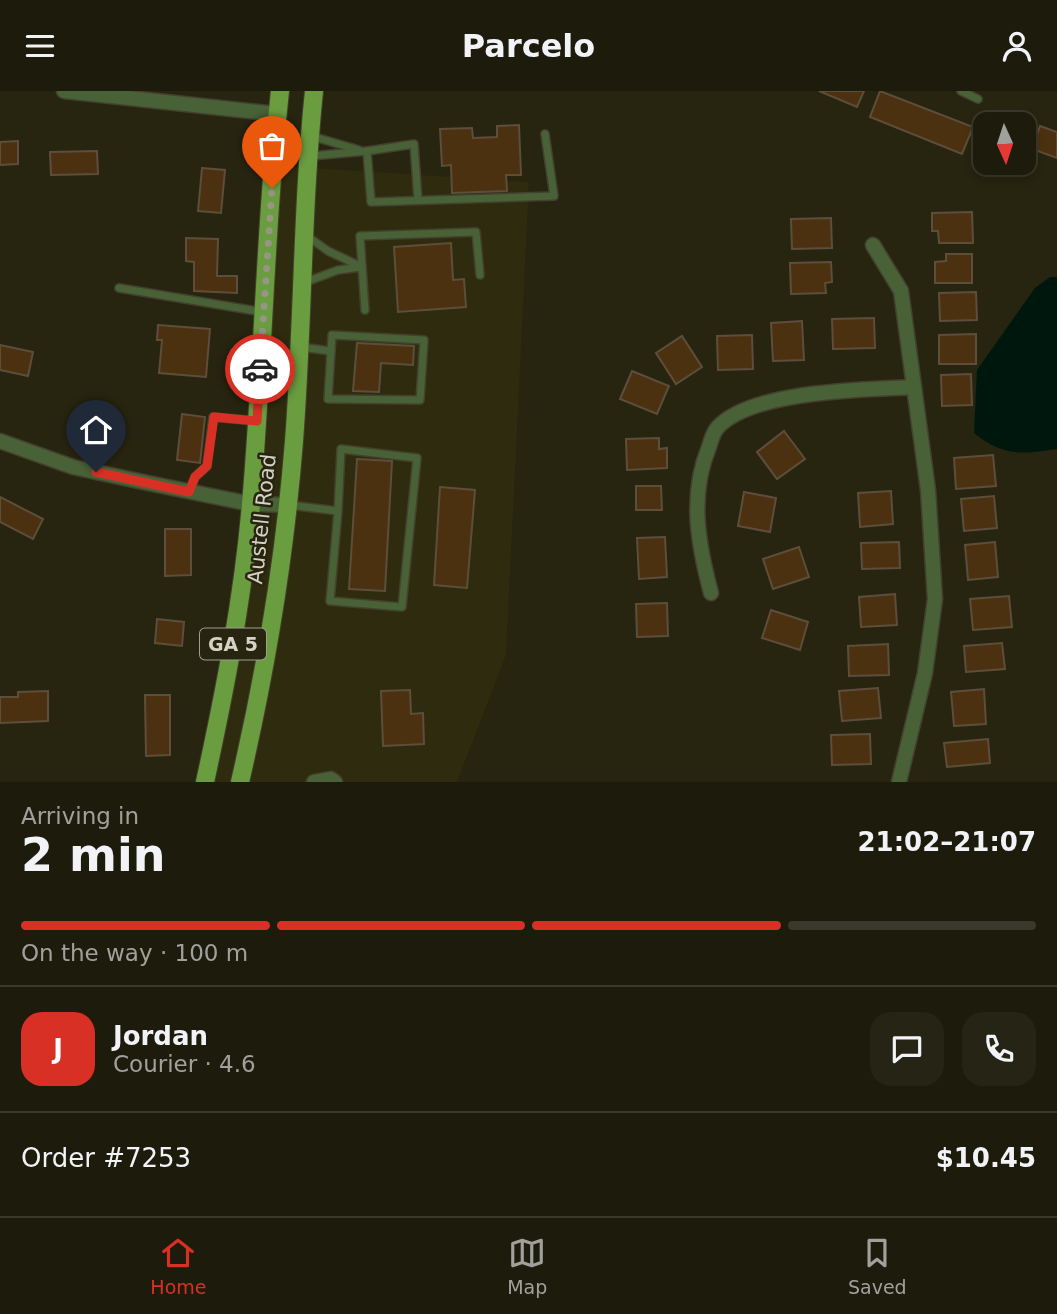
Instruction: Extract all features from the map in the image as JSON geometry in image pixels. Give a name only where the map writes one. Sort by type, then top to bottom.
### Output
[{"type":"main road","name":"Austell Road","points":[[205,782],[241,598],[251,504],[280,91]]},
{"type":"main road","name":"Austell Road","points":[[240,782],[260,695],[288,505],[314,91]]},
{"type":"street","points":[[64,91],[277,114]]},
{"type":"street","points":[[873,245],[901,291],[928,490],[935,599],[925,673],[899,782]]},
{"type":"street","points":[[711,593],[700,549],[696,495],[706,454],[716,429],[730,418],[782,398],[813,393],[914,387]]},
{"type":"street","points":[[0,441],[73,467],[251,504],[288,505]]},
{"type":"street","points":[[314,782],[331,779],[335,782]]},
{"type":"lane","points":[[961,91],[978,99]]},
{"type":"lane","points":[[367,152],[371,202],[554,196],[545,134]]},
{"type":"lane","points":[[311,136],[367,152]]},
{"type":"lane","points":[[310,156],[367,152],[414,144],[418,200]]},
{"type":"lane","points":[[365,310],[360,236],[476,232],[480,275]]},
{"type":"lane","points":[[305,235],[328,251],[362,267]]},
{"type":"lane","points":[[303,283],[338,270],[362,267]]},
{"type":"lane","points":[[119,289],[264,312]]},
{"type":"lane","points":[[332,335],[425,340],[420,400],[328,399],[331,351],[332,335]]},
{"type":"lane","points":[[299,347],[331,351]]},
{"type":"lane","points":[[189,492],[195,477],[207,466],[214,417],[257,421]]},
{"type":"lane","points":[[341,449],[417,458],[402,607],[330,601],[338,511],[341,449]]},
{"type":"lane","points":[[288,505],[338,511]]},
{"type":"shaded area","points":[[282,166],[529,182],[506,655],[457,782],[199,782],[229,622]]},
{"type":"shaded area","points":[[1050,277],[1057,277],[1057,449],[1033,452],[1004,450],[974,433],[977,370],[1035,288]]},
{"type":"building","points":[[819,91],[864,91],[857,107]]},
{"type":"building","points":[[880,91],[973,127],[962,154],[870,117]]},
{"type":"building","points":[[519,125],[521,175],[506,175],[507,191],[452,193],[451,165],[442,166],[440,129],[472,128],[473,138],[497,137],[497,126]]},
{"type":"building","points":[[1040,126],[1057,132],[1057,158],[1036,150]]},
{"type":"building","points":[[18,141],[18,164],[0,165],[0,142]]},
{"type":"building","points":[[97,151],[98,174],[51,175],[50,152]]},
{"type":"building","points":[[202,168],[225,170],[221,213],[198,211]]},
{"type":"building","points":[[972,212],[973,243],[939,243],[938,231],[932,231],[932,213]]},
{"type":"building","points":[[831,218],[832,248],[792,249],[791,219]]},
{"type":"building","points":[[186,238],[218,239],[217,276],[237,276],[237,293],[194,291],[194,262],[186,261]]},
{"type":"building","points":[[451,243],[453,280],[464,279],[466,307],[398,312],[394,247]]},
{"type":"building","points":[[946,254],[972,254],[972,283],[935,283],[935,262],[946,261]]},
{"type":"building","points":[[831,262],[832,282],[825,283],[826,293],[791,294],[790,263]]},
{"type":"building","points":[[976,292],[977,320],[940,321],[939,293]]},
{"type":"building","points":[[874,318],[875,348],[833,349],[832,319]]},
{"type":"building","points":[[802,321],[804,360],[773,361],[771,323]]},
{"type":"building","points":[[158,325],[210,329],[206,377],[159,373],[162,340],[157,340]]},
{"type":"building","points":[[976,334],[976,364],[939,364],[939,335]]},
{"type":"building","points":[[752,335],[753,369],[718,370],[717,336]]},
{"type":"building","points":[[682,336],[702,367],[676,384],[656,353]]},
{"type":"building","points":[[357,343],[414,346],[413,365],[381,363],[379,392],[353,391]]},
{"type":"building","points":[[0,345],[33,352],[28,376],[0,370]]},
{"type":"building","points":[[632,371],[669,386],[657,414],[620,399]]},
{"type":"building","points":[[971,374],[972,405],[942,406],[941,375]]},
{"type":"building","points":[[182,414],[205,417],[200,463],[177,460]]},
{"type":"building","points":[[784,431],[805,459],[777,479],[757,452]]},
{"type":"building","points":[[659,438],[659,449],[667,448],[667,468],[627,470],[626,439]]},
{"type":"building","points":[[993,455],[996,486],[956,489],[954,458]]},
{"type":"building","points":[[357,459],[392,461],[385,591],[349,589]]},
{"type":"building","points":[[636,486],[661,486],[662,510],[636,510]]},
{"type":"building","points":[[440,487],[475,490],[467,588],[434,585]]},
{"type":"building","points":[[891,491],[893,524],[860,527],[858,493]]},
{"type":"building","points":[[744,492],[776,498],[770,532],[738,526]]},
{"type":"building","points":[[994,496],[997,528],[964,531],[961,499]]},
{"type":"building","points":[[0,497],[43,519],[33,539],[0,522]]},
{"type":"building","points":[[165,529],[191,529],[191,575],[165,576]]},
{"type":"building","points":[[665,537],[667,577],[639,579],[637,538]]},
{"type":"building","points":[[899,542],[900,568],[862,569],[861,543]]},
{"type":"building","points":[[995,542],[998,577],[968,580],[965,545]]},
{"type":"building","points":[[799,547],[809,577],[773,589],[763,559]]},
{"type":"building","points":[[895,594],[897,625],[861,627],[859,597]]},
{"type":"building","points":[[1009,596],[1012,627],[973,630],[970,599]]},
{"type":"building","points":[[667,603],[668,636],[637,637],[636,604]]},
{"type":"building","points":[[771,610],[808,622],[800,650],[762,638]]},
{"type":"building","points":[[157,619],[184,622],[182,646],[155,643]]},
{"type":"building","points":[[1002,643],[1005,669],[966,672],[964,646]]},
{"type":"building","points":[[888,644],[889,675],[849,676],[848,646]]},
{"type":"building","points":[[878,688],[881,718],[842,721],[839,691]]},
{"type":"building","points":[[984,689],[986,724],[954,726],[951,692]]},
{"type":"building","points":[[410,690],[411,714],[423,713],[424,744],[383,746],[381,691]]},
{"type":"building","points":[[48,691],[48,721],[0,723],[0,697],[18,697],[18,692]]},
{"type":"building","points":[[145,695],[170,695],[170,755],[146,756]]},
{"type":"building","points":[[870,734],[871,764],[832,765],[831,735]]},
{"type":"building","points":[[988,739],[990,763],[947,767],[944,743]]},
{"type":"way so far","points":[[260,369],[272,188]]},
{"type":"route","points":[[96,472],[189,492],[195,477],[207,466],[214,417],[257,421],[260,369]]}]
